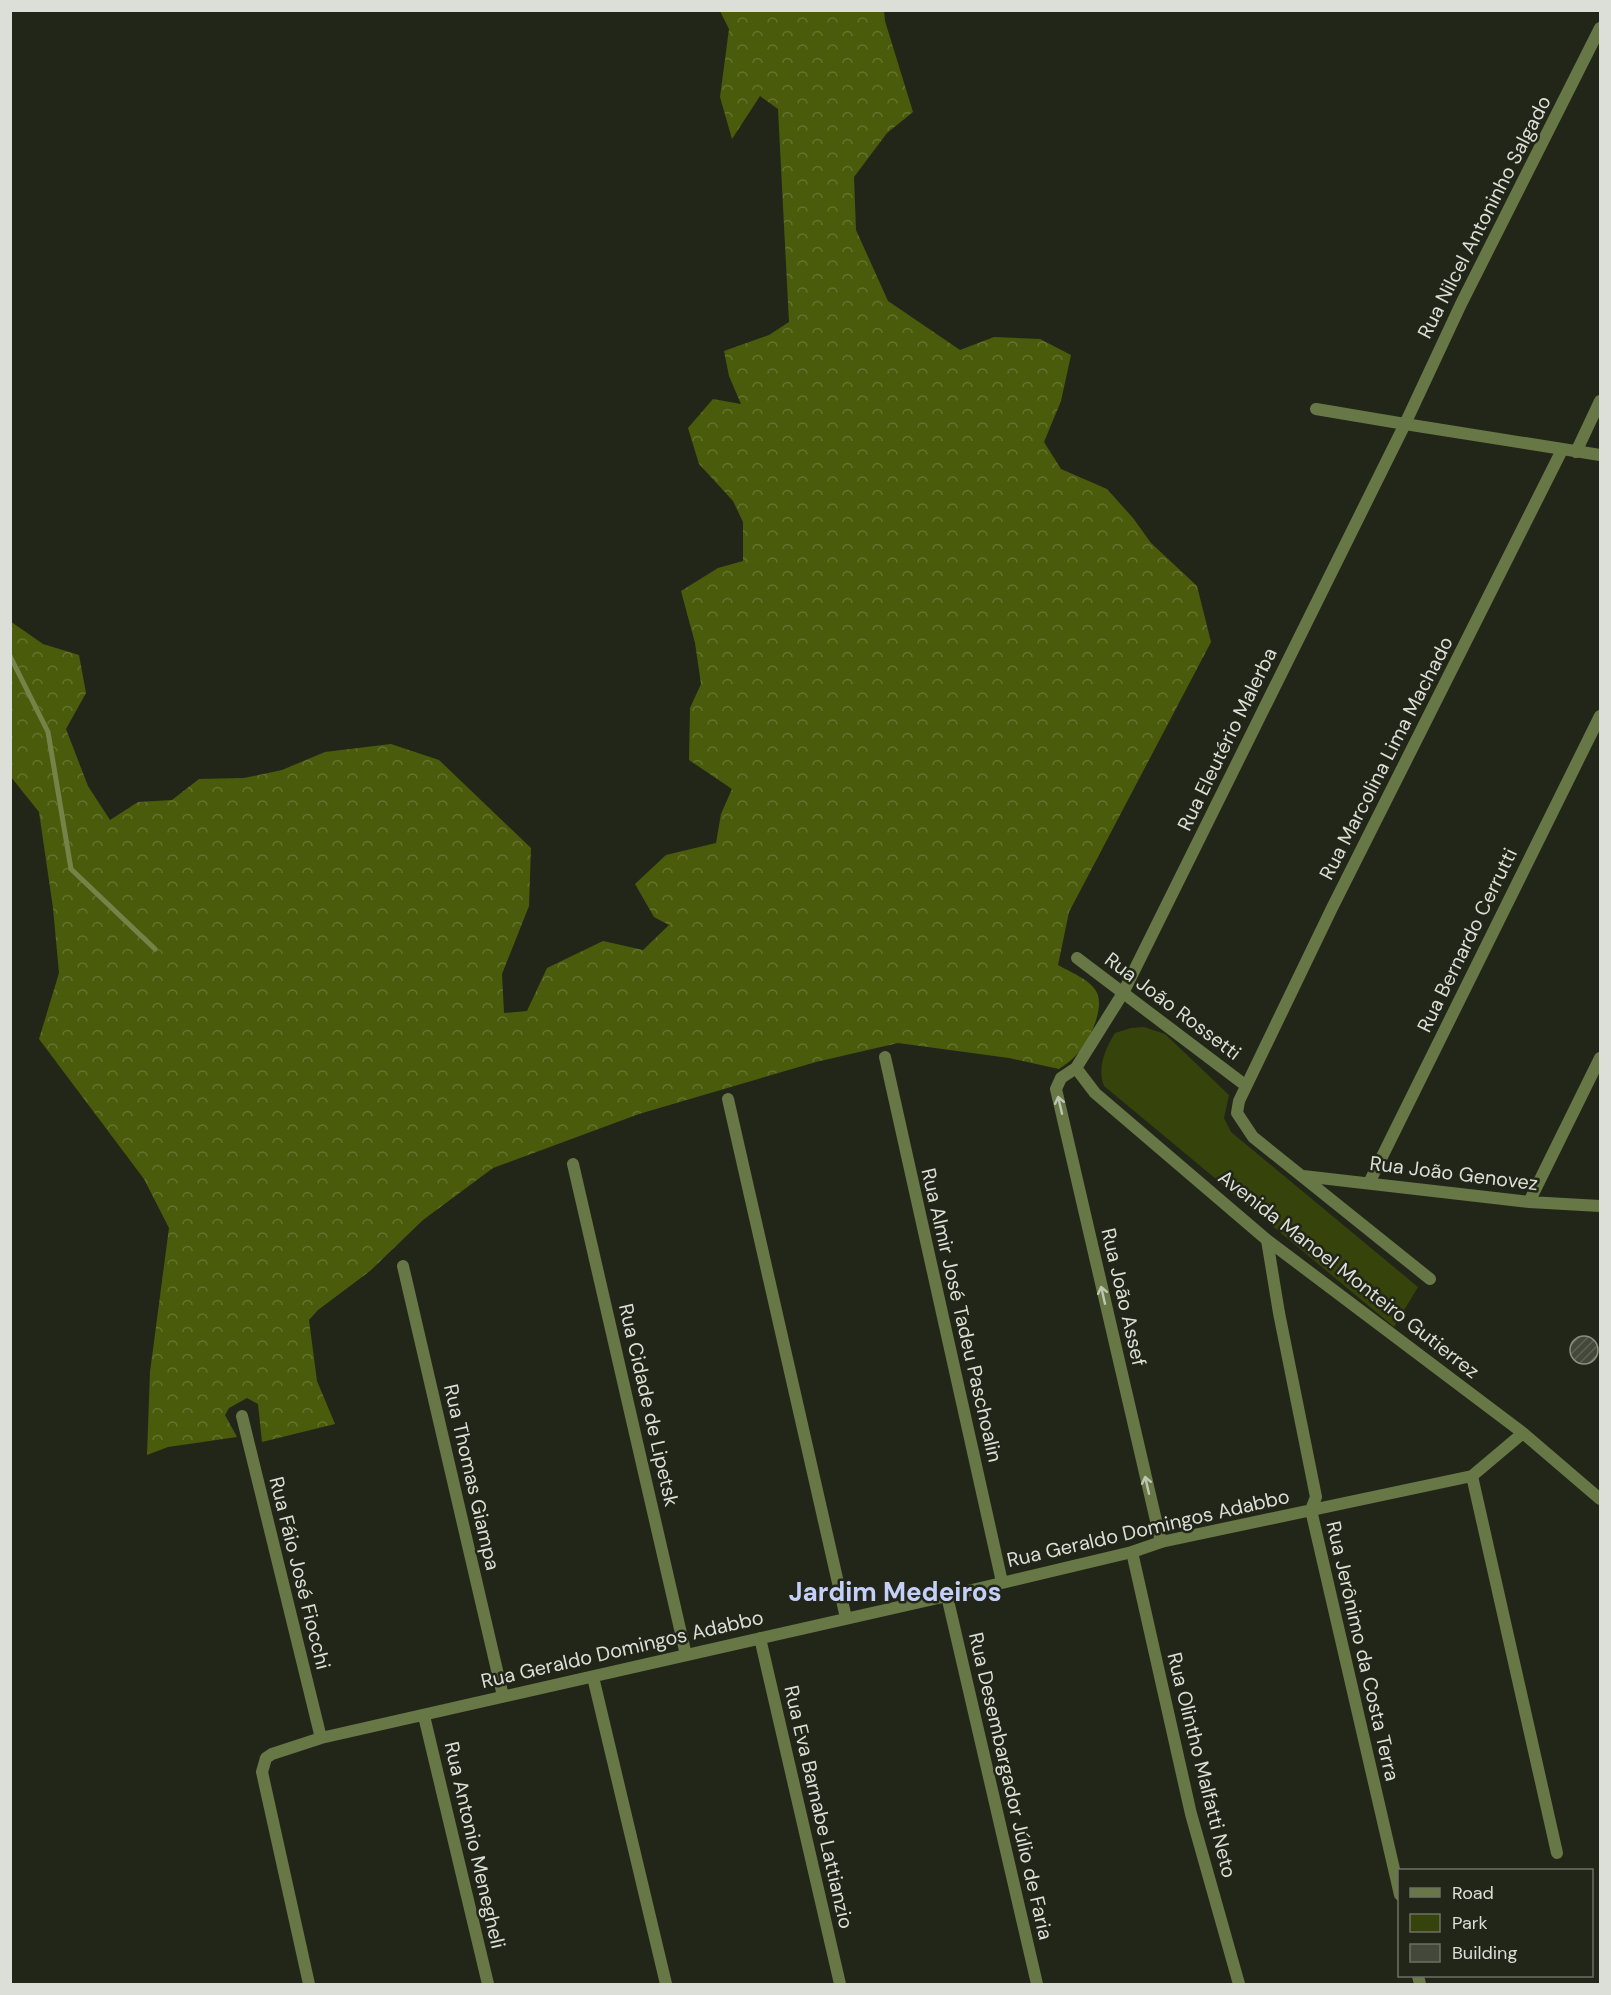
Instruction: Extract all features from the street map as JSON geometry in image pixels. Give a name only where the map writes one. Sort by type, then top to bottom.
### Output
[{"type":"street","name":"Rua Nilcel Antoninho Salgado","points":[[1405,424],[1461,304],[1600,28]]},
{"type":"street","points":[[1576,452],[1600,401]]},
{"type":"street","points":[[1316,409],[1600,455]]},
{"type":"street","name":"Rua Eleutério Malerba","points":[[1076,1068],[1123,993],[1405,424]]},
{"type":"street","name":"Rua Marcolina Lima Machado","points":[[1430,1279],[1253,1137],[1238,1113],[1239,1101],[1245,1084],[1562,450]]},
{"type":"street","name":"Rua Bernardo Cerrutti","points":[[1369,1183],[1600,716]]},
{"type":"street","name":"Rua João Rossetti","points":[[1077,958],[1245,1084]]},
{"type":"street","name":"Rua Almir José Tadeu Paschoalin","points":[[885,1057],[1002,1582]]},
{"type":"street","points":[[1529,1202],[1600,1058]]},
{"type":"street","name":"Avenida Manoel Monteiro Gutierrez","points":[[1076,1068],[1095,1093],[1267,1240],[1522,1432],[1600,1499]]},
{"type":"street","name":"Rua João Assef","points":[[1076,1068],[1061,1078],[1056,1089],[1161,1542]]},
{"type":"street","points":[[728,1099],[846,1618]]},
{"type":"street","name":"Rua Cidade de Lipetsk","points":[[573,1164],[686,1655]]},
{"type":"street","name":"Rua João Genovez","points":[[1302,1176],[1529,1202],[1600,1206]]},
{"type":"street","name":"Rua Jerônimo da Costa Terra","points":[[1267,1240],[1279,1313],[1316,1497],[1311,1510],[1398,1886]]},
{"type":"street","name":"Rua Thomas Giampa","points":[[403,1266],[503,1696]]},
{"type":"street","name":"Rua Fáio José Fiocchi","points":[[242,1416],[321,1738]]},
{"type":"street","points":[[1522,1432],[1472,1476],[1557,1853]]},
{"type":"street","name":"Rua Geraldo Domingos Adabbo","points":[[309,1984],[262,1772],[266,1758],[273,1754],[321,1738],[947,1596],[1132,1552],[1161,1542],[1472,1476]]},
{"type":"street","name":"Rua Olintho Malfatti Neto","points":[[1132,1552],[1191,1815],[1239,1984]]},
{"type":"street","name":"Rua Desembargador Júlio de Faria","points":[[947,1596],[1037,1984]]},
{"type":"street","name":"Rua Eva Barnabe Lattianzio","points":[[760,1638],[840,1984]]},
{"type":"street","points":[[593,1677],[666,1984]]},
{"type":"street","name":"Rua Antonio Menegheli","points":[[424,1716],[488,1984]]},
{"type":"green space","points":[[884,10],[885,21],[913,112],[887,133],[854,177],[856,230],[888,301],[960,350],[994,337],[1040,339],[1071,355],[1061,401],[1044,442],[1061,469],[1107,489],[1133,518],[1151,543],[1197,586],[1211,642],[1069,912],[1058,965],[1084,979],[1096,991],[1099,998],[1098,1015],[1091,1033],[1082,1049],[1059,1069],[1009,1058],[898,1043],[816,1062],[639,1114],[493,1168],[423,1220],[370,1271],[318,1310],[309,1320],[317,1381],[335,1424],[262,1442],[258,1404],[247,1398],[229,1408],[225,1415],[237,1437],[168,1447],[147,1455],[150,1372],[169,1228],[144,1179],[39,1039],[59,973],[53,908],[39,812],[11,777],[10,621],[43,644],[79,655],[86,693],[66,729],[88,786],[110,820],[138,802],[172,800],[199,779],[244,778],[282,770],[325,752],[391,744],[439,760],[531,848],[529,906],[502,974],[504,1013],[527,1011],[547,968],[603,941],[643,950],[669,925],[654,917],[635,884],[666,855],[716,843],[721,814],[732,789],[689,760],[690,708],[701,684],[695,643],[681,591],[718,568],[743,561],[743,522],[733,501],[699,464],[688,428],[713,399],[741,404],[729,376],[724,351],[769,335],[789,322],[778,109],[760,96],[732,139],[720,97],[729,29],[720,11]]},
{"type":"green space","points":[[1144,1027],[1165,1034],[1229,1095],[1224,1118],[1231,1132],[1418,1287],[1394,1327],[1104,1086],[1101,1072],[1103,1059],[1115,1033]]},
{"type":"building","points":[[1584,1336],[1594,1340],[1598,1350],[1594,1360],[1584,1364],[1574,1360],[1570,1350],[1574,1340]]},
{"type":"waterway","points":[[10,656],[48,732],[71,869],[155,949]]},
{"type":"district","name":"Jardim Medeiros","points":[[895,1592]]}]
